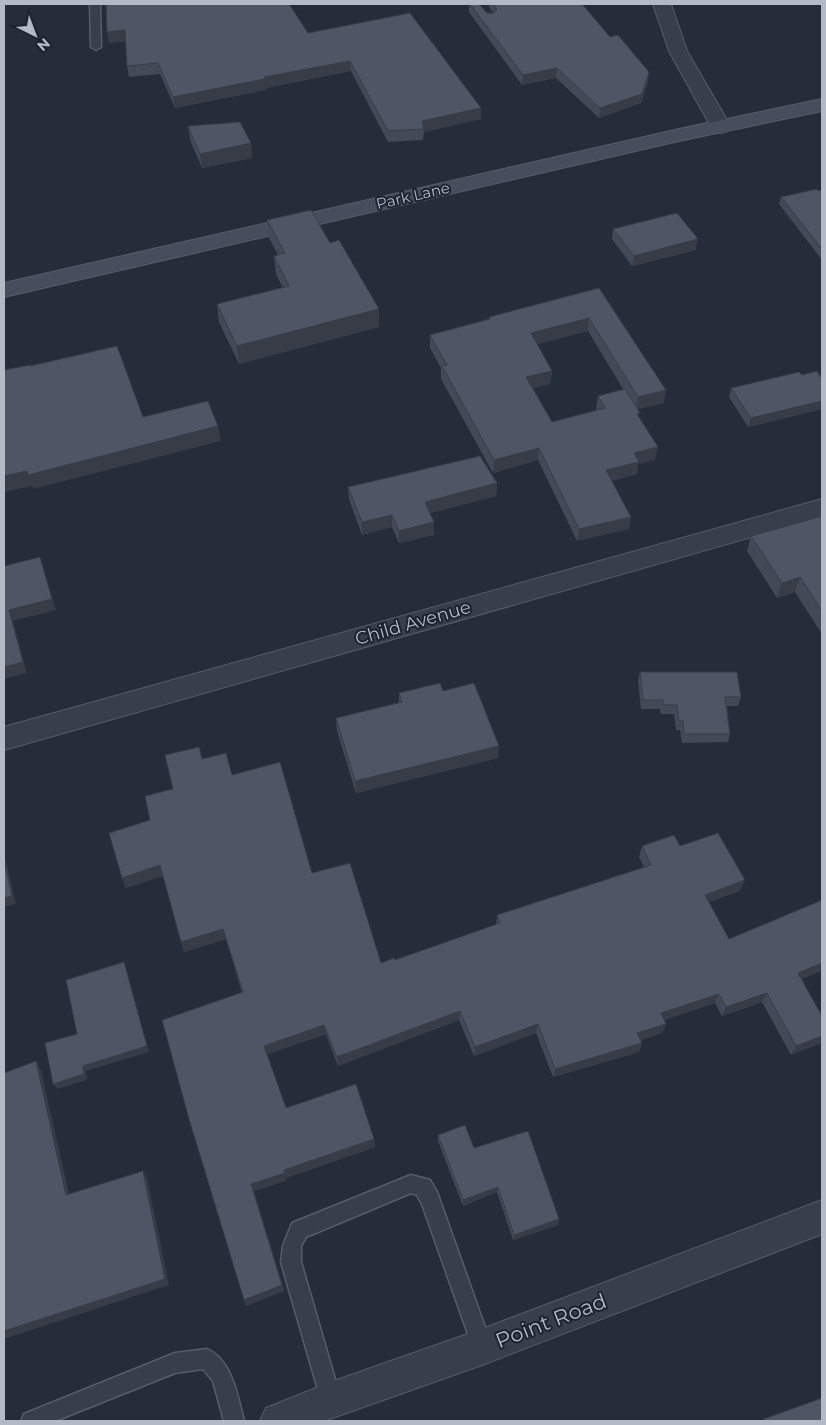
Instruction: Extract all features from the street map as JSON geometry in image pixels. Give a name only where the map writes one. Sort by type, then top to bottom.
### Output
[{"type":"street","points":[[662,4],[678,51],[721,127]]},
{"type":"street","name":"Park Lane","points":[[4,290],[670,137],[822,105]]},
{"type":"street","name":"Child Avenue","points":[[4,739],[822,508]]},
{"type":"street","name":"Point Road","points":[[278,1421],[331,1400],[482,1347],[822,1217]]},
{"type":"lane","points":[[95,4],[96,47]]},
{"type":"lane","points":[[331,1400],[291,1262],[292,1246],[300,1230],[411,1184],[423,1187],[430,1199],[482,1347]]},
{"type":"lane","points":[[31,1421],[175,1363],[207,1359],[222,1376],[234,1421]]},
{"type":"building","points":[[106,4],[289,4],[308,33],[410,13],[481,108],[422,121],[424,129],[388,131],[350,61],[173,97],[158,63],[127,66],[125,30],[107,32]]},
{"type":"building","points":[[470,4],[479,4],[487,13],[493,13],[497,10],[493,4],[582,4],[610,37],[618,35],[649,72],[642,94],[600,108],[557,68],[523,75]]},
{"type":"building","points":[[240,122],[251,143],[200,154],[188,126]]},
{"type":"building","points":[[817,189],[818,191],[822,190],[822,249],[781,197]]},
{"type":"building","points":[[311,210],[330,243],[339,240],[379,309],[237,346],[217,304],[289,286],[274,256],[285,253],[267,220]]},
{"type":"building","points":[[677,213],[698,239],[634,256],[613,229]]},
{"type":"building","points":[[599,288],[666,390],[638,397],[589,318],[531,333],[552,371],[526,377],[552,422],[605,408],[598,396],[625,389],[640,413],[637,414],[658,447],[634,453],[639,462],[606,470],[631,517],[579,529],[539,448],[494,460],[442,366],[447,365],[430,335],[490,319],[489,317]]},
{"type":"building","points":[[117,346],[143,417],[208,401],[218,426],[28,475],[27,471],[4,476],[4,370]]},
{"type":"building","points":[[817,371],[822,379],[822,401],[751,418],[731,388],[799,372],[802,375]]},
{"type":"building","points":[[480,456],[497,483],[425,502],[434,522],[399,531],[392,515],[362,522],[348,487]]},
{"type":"building","points":[[822,516],[822,611],[800,577],[782,583],[751,536]]},
{"type":"building","points":[[40,557],[52,599],[9,610],[23,662],[4,667],[4,566]]},
{"type":"building","points":[[640,672],[737,672],[741,697],[725,697],[730,734],[684,734],[683,721],[679,721],[677,705],[663,705],[663,700],[643,700]]},
{"type":"building","points":[[440,683],[443,691],[474,683],[499,746],[355,781],[336,718],[402,702],[399,693]]},
{"type":"building","points":[[199,747],[202,759],[226,753],[232,775],[280,762],[312,873],[350,863],[381,963],[394,958],[395,960],[500,923],[497,915],[651,865],[642,846],[674,835],[680,846],[718,833],[745,880],[705,895],[729,939],[822,900],[822,963],[798,973],[822,1016],[822,1036],[796,1046],[767,993],[726,1007],[719,994],[661,1013],[666,1024],[637,1033],[642,1043],[555,1069],[538,1024],[475,1047],[460,1011],[337,1057],[324,1025],[264,1046],[286,1108],[356,1084],[374,1139],[284,1170],[285,1173],[251,1184],[282,1285],[244,1300],[189,1119],[162,1020],[243,992],[223,929],[181,942],[160,865],[122,878],[109,833],[150,820],[145,796],[173,789],[165,755]]},
{"type":"building","points":[[4,861],[12,896],[4,898]]},
{"type":"building","points":[[124,962],[147,1046],[83,1066],[84,1074],[53,1084],[45,1043],[77,1034],[66,980]]},
{"type":"building","points":[[36,1061],[66,1195],[143,1171],[165,1279],[4,1331],[4,1073]]},
{"type":"building","points":[[465,1125],[474,1148],[528,1131],[559,1219],[514,1235],[498,1187],[463,1200],[438,1135]]},
{"type":"building","points":[[822,1398],[822,1421],[765,1421],[764,1419]]}]
